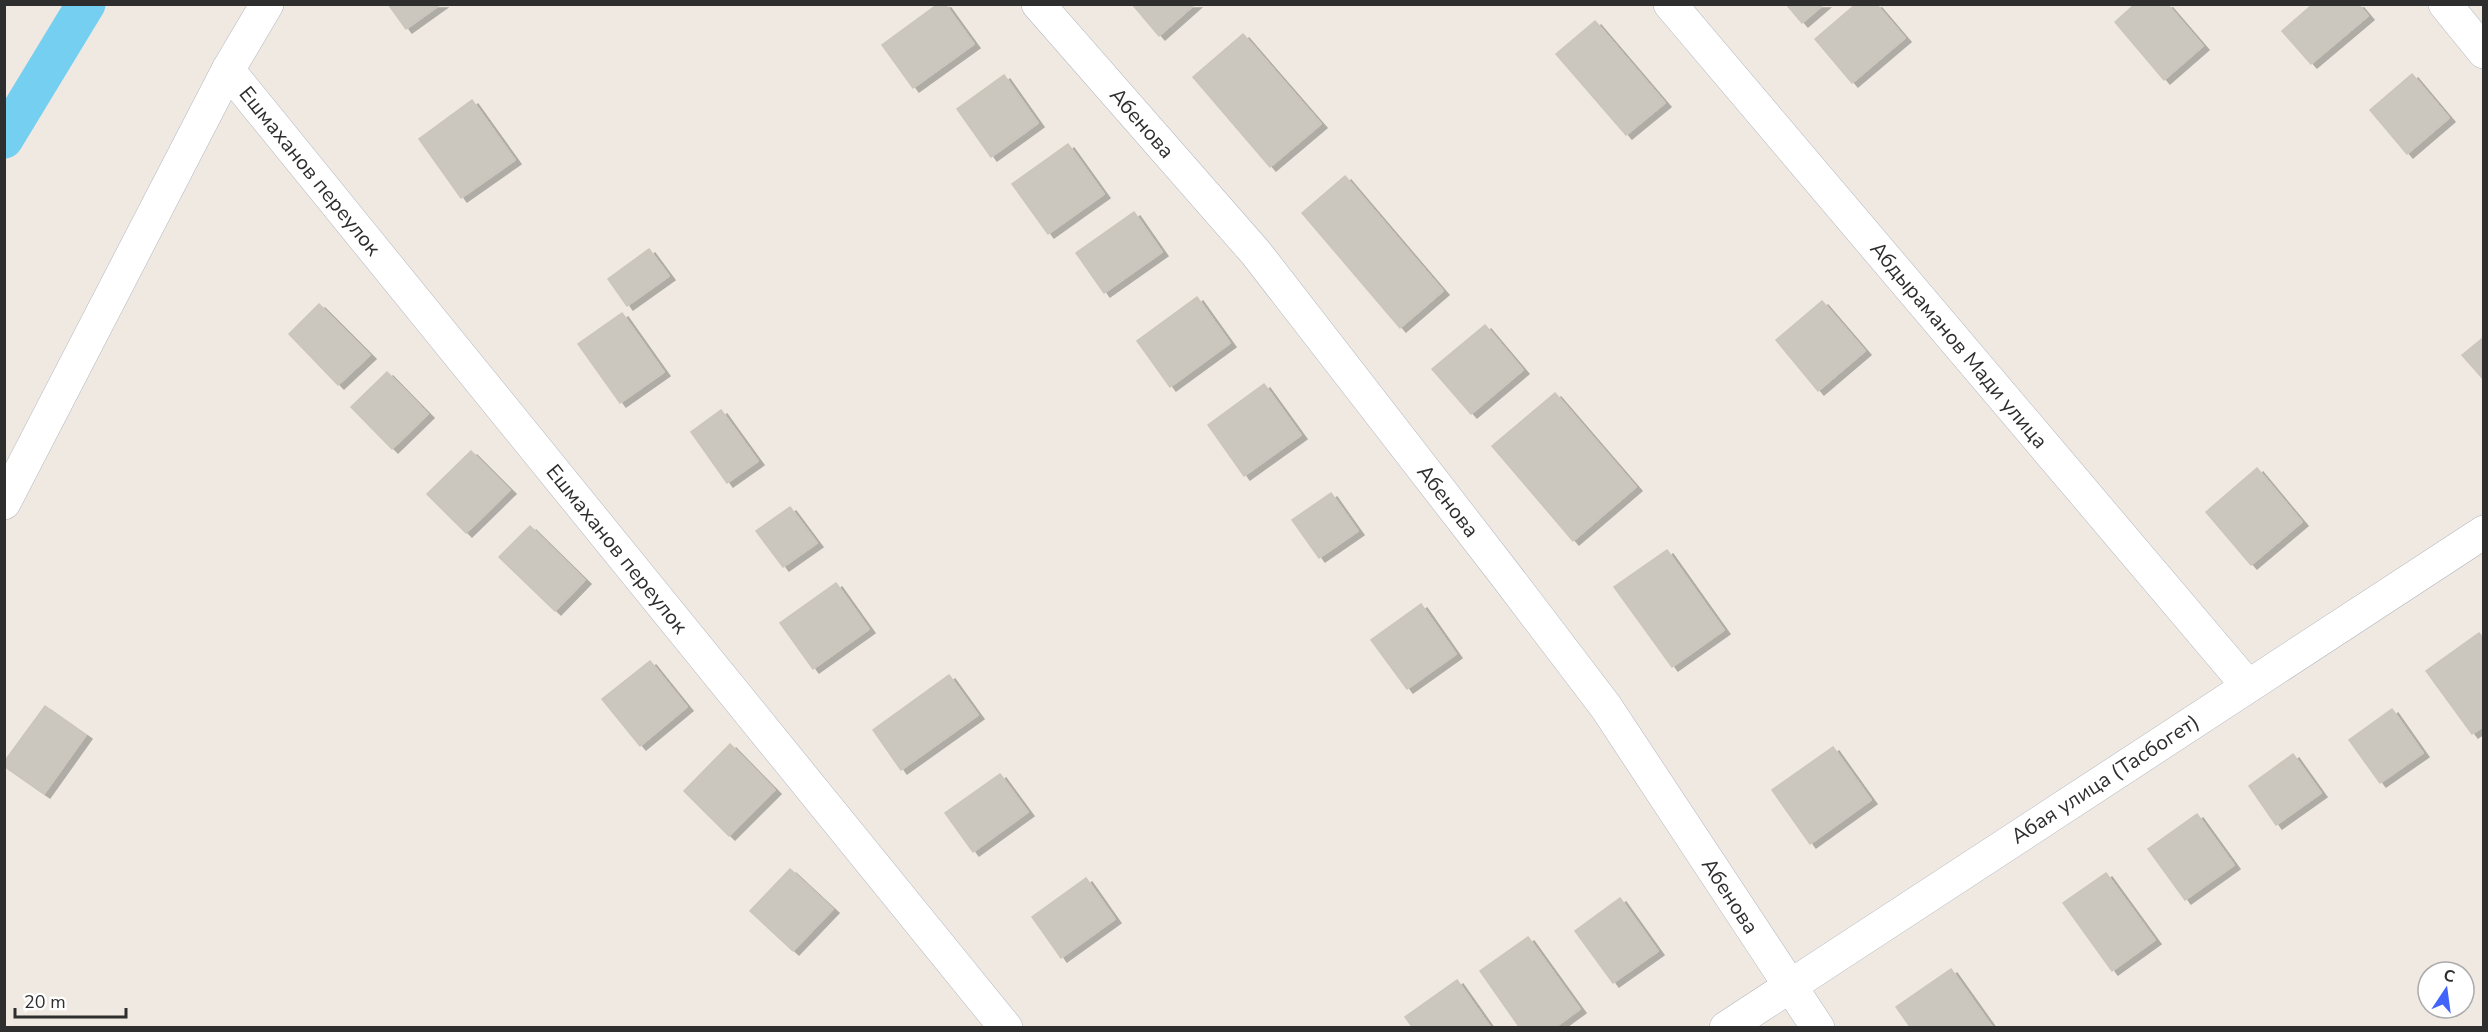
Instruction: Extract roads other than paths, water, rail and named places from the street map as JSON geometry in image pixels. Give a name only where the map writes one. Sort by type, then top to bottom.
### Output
[{"type":"street","points":[[4,503],[228,70],[267,4]]},
{"type":"street","name":"Абенова","points":[[1038,4],[1256,253],[1504,573],[1606,707],[1818,1028]]},
{"type":"street","name":"Абдыраманов Мади улица","points":[[1670,4],[2248,686]]},
{"type":"street","points":[[2445,4],[2484,52]]},
{"type":"street","name":"Ешмаханов переулок","points":[[228,70],[1006,1028]]},
{"type":"street","name":"Абая улица (Тасбогет)","points":[[1726,1028],[2484,531]]},
{"type":"waterway","points":[[4,139],[86,4]]}]
